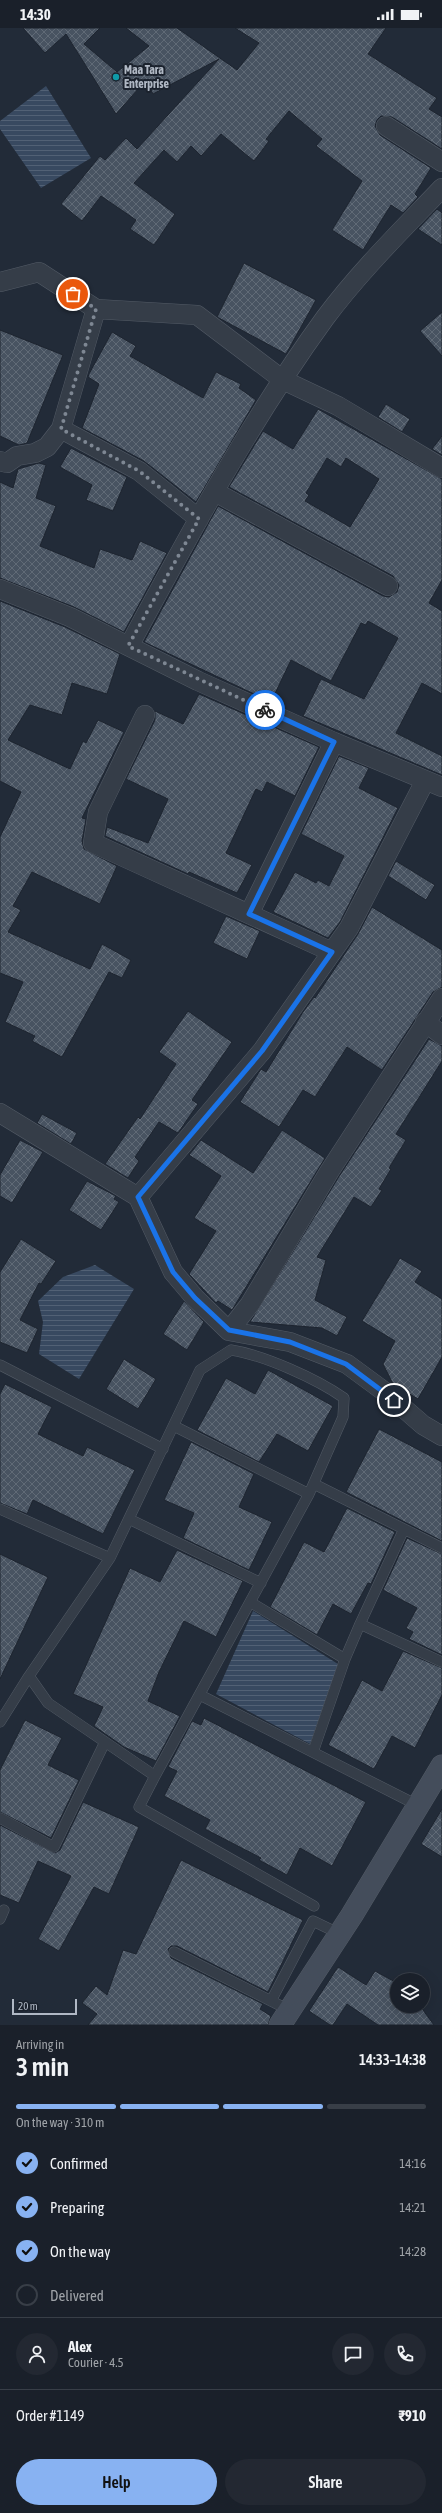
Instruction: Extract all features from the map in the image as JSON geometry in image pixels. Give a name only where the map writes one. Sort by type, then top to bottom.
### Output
[{"type":"street","points":[[386,126],[442,162]]},
{"type":"street","points":[[128,646],[215,492],[283,380],[326,317],[372,263],[442,188]]},
{"type":"street","points":[[0,282],[39,272],[96,309],[197,315],[283,380],[338,406],[442,468]]},
{"type":"street","points":[[0,461],[7,463],[17,456],[36,453],[47,447],[61,429],[96,309]]},
{"type":"street","points":[[61,429],[139,471],[199,519]]},
{"type":"street","points":[[215,492],[388,586]]},
{"type":"street","points":[[0,589],[70,618],[334,742],[434,784],[349,928],[262,1051],[138,1197]]},
{"type":"street","points":[[146,714],[98,812],[93,843],[332,952]]},
{"type":"street","points":[[249,914],[334,742]]},
{"type":"street","points":[[229,1330],[250,1304],[329,1172],[442,998]]},
{"type":"street","points":[[425,1022],[442,1035]]},
{"type":"street","points":[[0,1113],[138,1197],[173,1272],[195,1298],[229,1330],[290,1342],[346,1364],[385,1392],[423,1425],[442,1436]]},
{"type":"street","points":[[280,2012],[340,1934],[442,1766]]},
{"type":"lane","points":[[0,1722],[29,1676],[110,1558],[200,1370],[231,1350],[247,1353],[329,1388],[344,1398],[343,1417],[314,1484],[140,1806],[314,1906]]},
{"type":"lane","points":[[0,1365],[163,1449]]},
{"type":"lane","points":[[174,1426],[309,1494]]},
{"type":"lane","points":[[314,1484],[442,1548]]},
{"type":"lane","points":[[0,1509],[110,1558]]},
{"type":"lane","points":[[129,1519],[261,1583]]},
{"type":"lane","points":[[312,1752],[345,1659],[404,1529]]},
{"type":"lane","points":[[250,1602],[345,1659]]},
{"type":"lane","points":[[360,1624],[442,1662]]},
{"type":"lane","points":[[29,1676],[48,1703],[155,1776]]},
{"type":"lane","points":[[200,1694],[419,1806]]},
{"type":"lane","points":[[0,1818],[54,1847],[105,1742]]},
{"type":"lane","points":[[174,1952],[280,2012],[313,1921],[340,1934]]},
{"type":"water","points":[[46,86],[91,158],[41,188],[0,129],[0,121]]},
{"type":"water","points":[[95,1265],[134,1289],[79,1379],[39,1354],[43,1322],[38,1301],[63,1277]]},
{"type":"water","points":[[253,1611],[338,1664],[310,1744],[216,1694]]},
{"type":"building","points":[[23,28],[100,28],[84,44],[117,72],[149,46],[126,28],[177,28],[237,70],[259,43],[235,28],[386,28],[368,54],[437,98],[429,109],[442,117],[442,149],[392,117],[381,116],[377,120],[375,126],[380,135],[431,168],[415,194],[418,197],[403,213],[391,205],[363,250],[332,230],[362,181],[316,146],[322,139],[289,111],[266,139],[269,141],[254,161],[221,134],[201,156],[191,146],[177,162],[164,150],[134,183],[175,214],[154,245],[130,229],[136,220],[101,196],[82,221],[61,204],[100,156],[105,160],[126,138],[137,149],[219,59],[153,94],[146,80],[116,114],[66,34],[45,53]]},
{"type":"building","points":[[437,209],[442,213],[442,245],[418,229]]},
{"type":"building","points":[[244,263],[316,300],[286,354],[217,317]]},
{"type":"building","points":[[442,312],[442,356],[420,331]]},
{"type":"building","points":[[0,330],[63,355],[27,443],[19,445],[0,436]]},
{"type":"building","points":[[112,332],[136,346],[130,356],[203,398],[216,372],[241,384],[239,388],[256,400],[196,502],[144,461],[82,428],[99,384],[88,377]]},
{"type":"building","points":[[386,404],[410,419],[402,432],[378,417]]},
{"type":"building","points":[[318,409],[442,479],[442,580],[429,603],[442,611],[442,694],[422,683],[396,733],[442,756],[442,775],[303,716],[321,679],[364,699],[398,638],[368,621],[366,625],[361,623],[331,681],[291,660],[271,702],[144,642],[218,506],[383,596],[389,597],[397,592],[399,585],[393,576],[229,487],[263,431],[293,449]],"holes":[[[327,458],[341,467],[346,458],[379,479],[350,527],[305,501],[309,495],[306,493]]]},
{"type":"building","points":[[442,436],[442,455],[432,449]]},
{"type":"building","points":[[71,448],[127,477],[113,511],[86,500],[92,485],[60,467]]},
{"type":"building","points":[[39,463],[46,465],[36,498],[56,506],[40,546],[94,568],[100,549],[132,560],[140,541],[167,553],[124,632],[74,607],[0,578],[0,482],[13,488],[18,469]]},
{"type":"building","points":[[0,601],[65,627],[120,654],[107,694],[72,683],[62,715],[30,705],[8,740],[70,769],[83,741],[86,743],[98,720],[124,732],[82,818],[86,819],[82,841],[84,849],[117,866],[100,904],[32,872],[13,906],[21,910],[8,932],[90,969],[102,944],[131,960],[122,978],[109,972],[62,1057],[32,1041],[35,1036],[5,1022],[23,982],[0,973],[0,837],[21,792],[0,781]]},
{"type":"building","points":[[199,694],[319,747],[295,796],[267,782],[262,792],[256,789],[226,853],[252,865],[237,893],[189,872],[188,874],[105,836],[107,827],[148,843],[168,799],[126,779],[155,720],[155,711],[183,724]]},
{"type":"building","points":[[339,756],[369,768],[359,788],[398,808],[340,922],[328,938],[273,912],[295,872],[316,883],[318,880],[329,886],[344,856],[301,834]]},
{"type":"building","points":[[396,861],[435,885],[426,900],[388,876]]},
{"type":"building","points":[[372,907],[442,950],[442,987],[433,992],[382,1070],[347,1047],[315,1097],[303,1090],[279,1127],[240,1102],[261,1069],[266,1072],[303,1012],[314,997],[315,998],[358,934]]},
{"type":"building","points":[[226,916],[260,931],[247,959],[213,943]]},
{"type":"building","points":[[188,1011],[232,1042],[192,1100],[198,1104],[178,1133],[159,1122],[135,1157],[139,1161],[128,1178],[105,1164],[138,1117],[140,1119],[176,1064],[159,1052]]},
{"type":"building","points":[[429,1039],[442,1046],[442,1061],[396,1134],[406,1140],[389,1168],[391,1169],[379,1189],[382,1190],[371,1207],[354,1197],[317,1257],[326,1260],[315,1300],[347,1317],[337,1336],[322,1328],[250,1322],[338,1178]]},
{"type":"building","points":[[42,1114],[77,1133],[71,1144],[37,1123]]},
{"type":"building","points":[[282,1130],[325,1158],[232,1310],[218,1301],[216,1303],[189,1274],[216,1231],[194,1218],[221,1176],[189,1155],[201,1140],[253,1173]]},
{"type":"building","points":[[20,1140],[43,1152],[12,1203],[0,1196],[0,1175]]},
{"type":"building","points":[[87,1181],[116,1196],[114,1199],[119,1202],[101,1230],[69,1210]]},
{"type":"building","points":[[21,1239],[56,1261],[41,1284],[39,1283],[20,1320],[38,1329],[27,1353],[0,1342],[0,1272]]},
{"type":"building","points":[[400,1258],[422,1271],[415,1282],[442,1299],[442,1357],[418,1399],[393,1384],[383,1364],[395,1341],[362,1321]]},
{"type":"building","points":[[184,1301],[204,1322],[187,1350],[163,1334]]},
{"type":"building","points":[[124,1359],[156,1379],[138,1409],[106,1389]]},
{"type":"building","points":[[268,1370],[333,1406],[308,1451],[277,1434],[259,1462],[197,1430],[226,1378],[255,1394]]},
{"type":"building","points":[[5,1384],[52,1407],[38,1434],[83,1456],[87,1447],[135,1470],[103,1534],[33,1500],[27,1514],[0,1503],[0,1394]]},
{"type":"building","points":[[379,1429],[442,1462],[442,1541],[346,1492]]},
{"type":"building","points":[[191,1442],[254,1474],[239,1507],[272,1522],[249,1570],[183,1538],[194,1513],[164,1500]]},
{"type":"building","points":[[347,1508],[395,1532],[371,1584],[368,1583],[351,1614],[333,1604],[317,1635],[270,1607],[304,1542],[324,1552]]},
{"type":"building","points":[[407,1538],[442,1554],[442,1655],[409,1639],[413,1632],[406,1628],[417,1608],[383,1590]]},
{"type":"building","points":[[177,1550],[243,1581],[216,1637],[184,1621],[159,1672],[148,1701],[180,1716],[156,1761],[124,1747],[94,1726],[103,1707],[73,1694],[130,1568],[160,1582]]},
{"type":"building","points":[[0,1554],[48,1577],[0,1679]]},
{"type":"building","points":[[403,1651],[442,1668],[442,1695],[415,1748],[392,1736],[374,1769],[328,1745],[362,1680],[382,1691]]},
{"type":"building","points":[[204,1718],[366,1802],[332,1866],[300,1848],[287,1875],[259,1860],[261,1858],[205,1829],[210,1820],[164,1796],[177,1771],[168,1767],[192,1721],[201,1725]]},
{"type":"building","points":[[25,1720],[62,1738],[48,1765],[79,1780],[51,1838],[0,1812],[0,1770]]},
{"type":"building","points":[[83,1802],[139,1827],[109,1894],[94,1887],[59,1951],[38,1939],[71,1876],[38,1861],[19,1903],[0,1895],[0,1825],[55,1853],[60,1850]]},
{"type":"building","points":[[442,1809],[442,1857],[421,1844]]},
{"type":"building","points":[[181,1860],[303,1920],[268,1992],[177,1946],[171,1946],[168,1949],[171,1958],[263,2004],[260,2009],[271,2016],[268,2025],[88,2025],[97,2014],[82,2003],[96,1986],[107,1995],[123,1950],[136,1954]]},
{"type":"building","points":[[338,1967],[366,1985],[375,1971],[390,1979],[390,2013],[425,2013],[434,2025],[378,2025],[347,2004],[333,2025],[330,2025],[309,2011]]},
{"type":"way so far","points":[[73,294],[96,309],[61,429],[139,471],[199,519],[128,646],[198,681],[265,710]]},
{"type":"place","name":"Maa Tara Enterprise","points":[[116,77]]},
{"type":"route","points":[[265,710],[334,742],[249,914],[332,952],[262,1051],[138,1197],[173,1272],[195,1298],[229,1330],[290,1342],[346,1364],[394,1400]]}]
